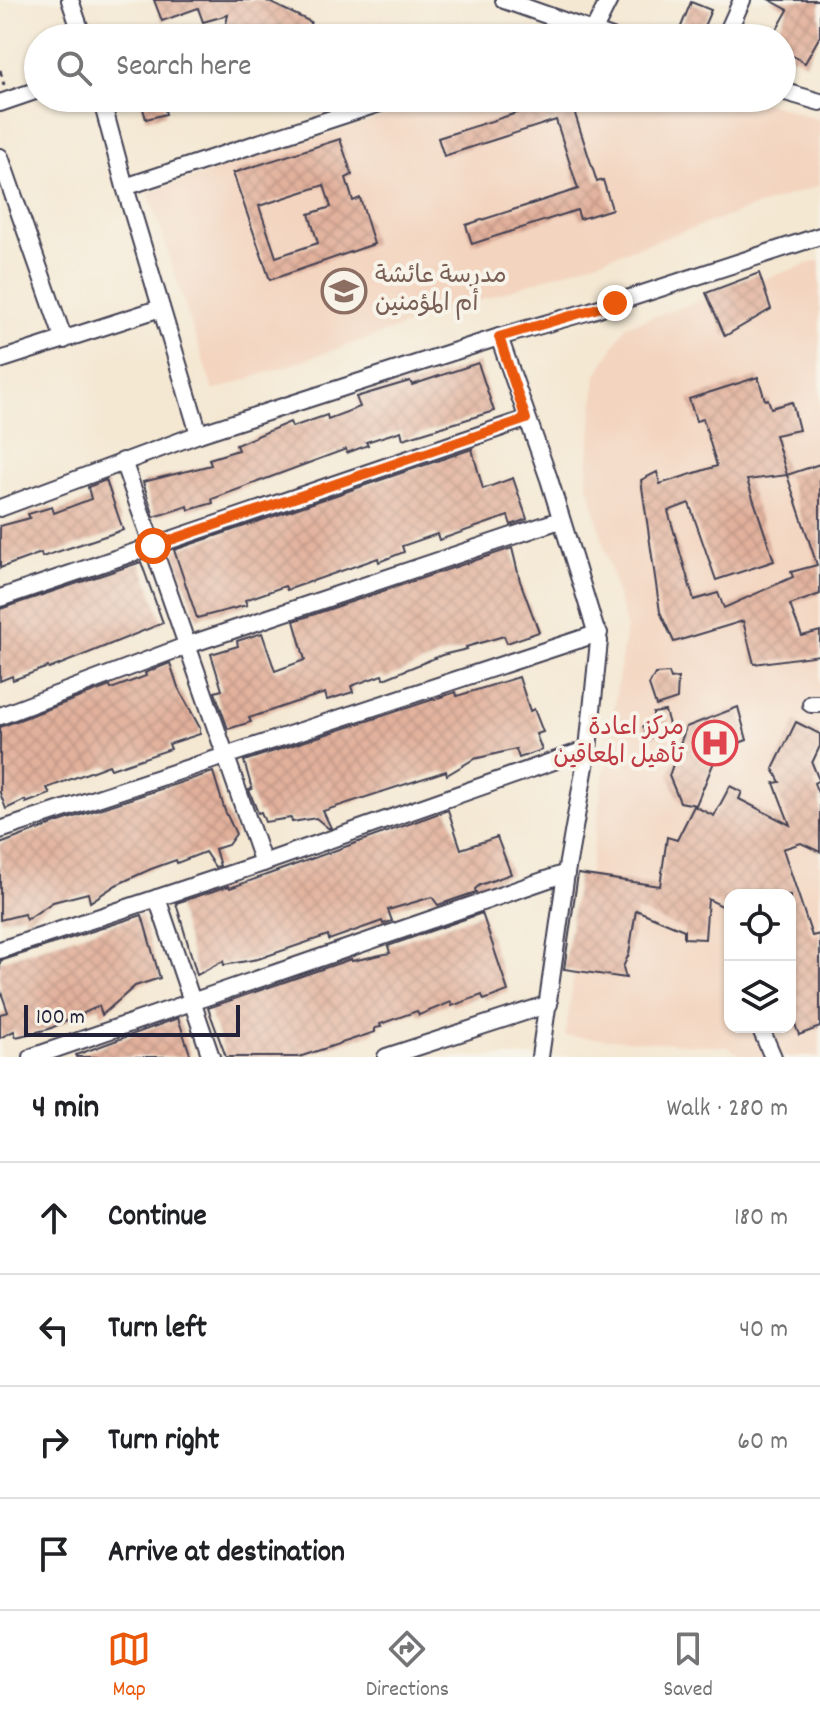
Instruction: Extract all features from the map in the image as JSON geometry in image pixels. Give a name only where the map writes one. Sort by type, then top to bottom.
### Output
[{"type":"street","points":[[70,0],[78,24]]},
{"type":"street","points":[[504,0],[571,24]]},
{"type":"street","points":[[597,24],[609,0]]},
{"type":"street","points":[[731,24],[742,0]]},
{"type":"street","points":[[0,103],[24,95]]},
{"type":"street","points":[[796,95],[820,102]]},
{"type":"street","points":[[105,112],[199,434]]},
{"type":"street","points":[[125,187],[353,112]]},
{"type":"street","points":[[0,157],[64,340]]},
{"type":"street","points":[[0,507],[199,434],[820,236]]},
{"type":"street","points":[[0,360],[161,308]]},
{"type":"street","points":[[499,337],[599,633],[588,749],[566,873],[540,1057]]},
{"type":"street","points":[[0,598],[526,419]]},
{"type":"street","points":[[123,461],[263,863]]},
{"type":"street","points":[[0,716],[188,645],[560,520]]},
{"type":"street","points":[[0,830],[599,633]]},
{"type":"street","points":[[0,950],[263,863],[588,749]]},
{"type":"street","points":[[32,1057],[566,873]]},
{"type":"street","points":[[157,898],[211,1057]]},
{"type":"street","points":[[386,1057],[549,1004]]},
{"type":"street","points":[[763,1033],[773,1057]]},
{"type":"shaded area","name":"مدرسة عائشة أم المؤمنين","points":[[398,112],[796,112],[820,120],[820,185],[213,391],[148,192]]},
{"type":"shaded area","name":"مركز اعادة تأهيل المعاقين","points":[[820,260],[820,1057],[741,1057],[729,1047],[565,1036],[626,627],[587,481],[596,376],[626,326]]},
{"type":"building","points":[[154,0],[265,0],[311,22],[226,24],[228,15],[203,22],[198,8],[162,21]]},
{"type":"building","points":[[770,0],[820,0],[820,36],[805,63],[796,58],[796,24],[780,24],[788,10]]},
{"type":"building","points":[[691,2],[711,10],[705,24],[682,24]]},
{"type":"building","points":[[144,112],[166,112],[166,114],[146,119]]},
{"type":"building","points":[[520,112],[579,112],[575,114],[597,182],[603,180],[612,209],[580,219],[577,210],[472,244],[466,225],[578,189],[556,120],[444,156],[438,138]]},
{"type":"building","points":[[340,139],[352,175],[346,178],[353,201],[360,198],[374,244],[270,280],[233,173]],"holes":[[[324,185],[331,207],[309,214],[318,243],[276,257],[259,206]]]},
{"type":"building","points":[[759,273],[771,309],[725,336],[706,293]]},
{"type":"building","points":[[478,363],[494,411],[403,439],[401,431],[366,442],[368,445],[347,453],[346,449],[212,499],[213,503],[189,510],[188,506],[154,517],[143,482],[211,465],[209,459],[238,450],[236,445],[290,422],[292,427],[327,415],[328,419],[360,407],[356,397],[410,381],[412,385]]},
{"type":"building","points":[[758,377],[765,400],[768,399],[771,408],[792,402],[799,430],[775,435],[787,475],[820,464],[820,594],[790,605],[802,636],[820,631],[820,655],[754,664],[743,621],[674,642],[660,612],[641,480],[657,472],[660,484],[717,466],[703,419],[696,421],[689,399]],"holes":[[[787,475],[817,565],[791,572],[793,577],[724,608],[718,593],[694,600],[668,511],[689,503],[716,580],[774,561],[747,480]]]},
{"type":"building","points":[[472,449],[483,489],[513,478],[527,519],[511,525],[508,516],[439,540],[437,534],[402,546],[404,552],[379,562],[378,558],[287,590],[285,586],[245,600],[247,605],[197,618],[174,550]]},
{"type":"building","points":[[106,480],[123,530],[0,568],[0,526],[30,518],[28,514],[52,507],[54,513],[91,499],[88,487]]},
{"type":"building","points":[[512,548],[520,581],[539,632],[507,643],[504,636],[466,647],[384,679],[382,675],[351,686],[353,692],[327,700],[325,693],[249,718],[251,722],[228,729],[215,692],[222,690],[211,654],[238,646],[237,641],[262,633],[275,671],[305,660],[294,621]]},
{"type":"building","points":[[141,562],[163,623],[49,669],[0,681],[0,609]]},
{"type":"building","points":[[170,663],[200,734],[169,744],[171,749],[111,769],[109,765],[47,788],[50,794],[6,809],[0,793],[0,727],[110,686],[111,689],[146,676],[145,673]]},
{"type":"building","points":[[669,673],[671,679],[678,678],[677,699],[656,706],[649,685],[655,674]]},
{"type":"building","points":[[519,677],[530,711],[534,709],[543,732],[536,734],[542,750],[519,758],[516,749],[474,759],[447,775],[446,771],[323,811],[331,828],[316,818],[265,822],[261,812],[258,813],[249,790],[252,789],[244,761],[456,692],[457,696]]},
{"type":"building","points":[[738,707],[747,740],[719,750],[696,805],[680,802],[669,776],[686,727]]},
{"type":"building","points":[[665,711],[671,731],[647,738],[643,726],[653,720],[653,713]]},
{"type":"building","points":[[796,722],[820,734],[820,746],[812,763],[819,780],[814,783],[820,798],[820,852],[801,843],[783,849],[812,936],[820,934],[820,1027],[799,1035],[796,1027],[796,889],[724,889],[724,907],[708,899],[705,939],[684,938],[684,930],[636,910],[629,954],[623,967],[626,978],[564,969],[578,874],[660,886],[667,837],[677,840],[694,806],[714,816],[730,786],[742,792],[739,799],[790,825],[774,783],[780,782],[773,769]]},
{"type":"building","points":[[213,772],[236,834],[228,845],[215,849],[220,866],[215,867],[205,852],[151,869],[116,885],[90,902],[88,893],[53,902],[26,920],[24,914],[0,920],[0,844]]},
{"type":"building","points":[[448,810],[461,849],[497,837],[511,874],[480,885],[476,892],[438,905],[432,897],[388,910],[392,921],[383,924],[382,921],[329,940],[328,935],[258,959],[224,965],[223,961],[197,975],[176,903],[230,888]]},
{"type":"building","points":[[482,913],[508,991],[484,1000],[482,995],[452,1006],[451,1002],[419,1015],[417,1011],[380,1024],[381,1027],[375,1028],[375,1032],[299,1057],[226,1057],[208,1008],[351,959],[390,953],[388,946]]},
{"type":"building","points":[[142,915],[160,978],[135,986],[102,1015],[99,1006],[49,1029],[16,1037],[14,1031],[0,1038],[0,1014],[8,1012],[0,989],[0,961]]},
{"type":"building","points":[[178,1018],[191,1057],[76,1057],[76,1055]]},
{"type":"place","name":"مدرسة عائشة أم المؤمنين","points":[[344,291]]},
{"type":"place","name":"مركز اعادة تأهيل المعاقين","points":[[715,743]]},
{"type":"route","points":[[153,546],[526,419],[499,337],[615,303]]}]
